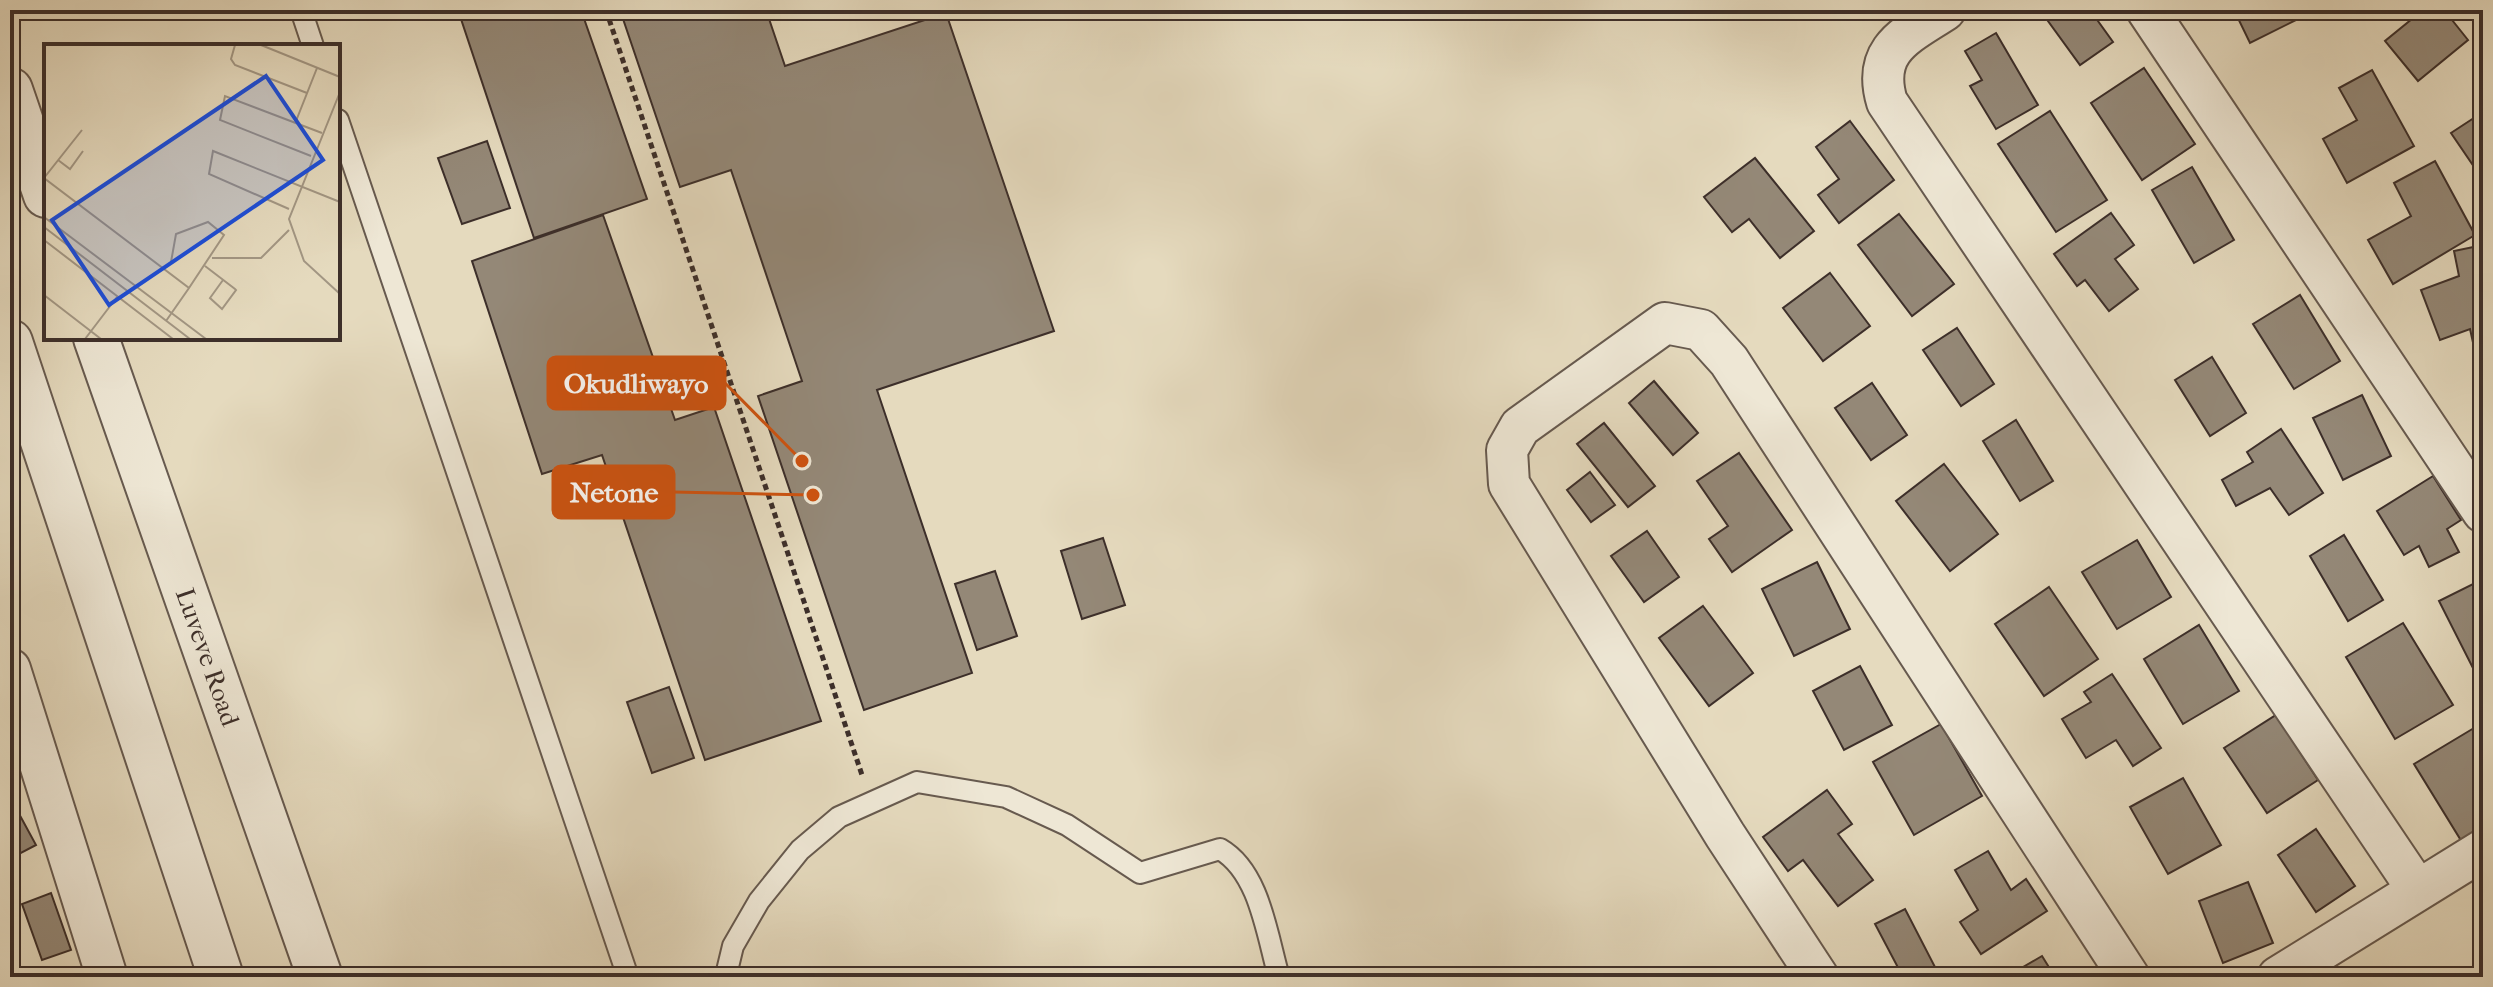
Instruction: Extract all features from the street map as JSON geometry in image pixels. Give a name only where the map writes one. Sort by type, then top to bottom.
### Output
[{"type":"street","points":[[1945,10],[1899,40],[1882,64],[1882,84],[1887,102],[2417,889]]},
{"type":"street","points":[[2147,10],[2483,512]]},
{"type":"street","points":[[10,90],[44,189]]},
{"type":"street","points":[[1818,977],[1725,835],[1509,484],[1507,450],[1520,427],[1665,323],[1701,330],[1729,361],[2129,977]]},
{"type":"street","name":"Luveve Road","points":[[97,340],[320,977]]},
{"type":"street","points":[[10,342],[221,977]]},
{"type":"street","points":[[10,669],[97,974]]},
{"type":"street","points":[[2278,977],[2483,850]]},
{"type":"lane","points":[[301,10],[312,44]]},
{"type":"lane","points":[[340,126],[628,977]]},
{"type":"lane","points":[[726,975],[733,946],[759,901],[800,850],[839,817],[917,782],[1006,797],[1067,825],[1140,873],[1220,849],[1237,858],[1256,898],[1279,977]]},
{"type":"path","points":[[606,10],[871,802]]},
{"type":"building","points":[[458,10],[581,10],[647,199],[534,238]]},
{"type":"building","points":[[620,10],[766,10],[785,66],[946,13],[1054,331],[877,390],[972,673],[864,710],[758,396],[802,381],[731,170],[680,187]]},
{"type":"building","points":[[2040,10],[2090,10],[2113,42],[2080,65]]},
{"type":"building","points":[[2234,10],[2293,10],[2298,19],[2250,43]]},
{"type":"building","points":[[2423,10],[2444,10],[2468,40],[2418,81],[2385,41]]},
{"type":"building","points":[[1996,33],[2038,105],[1996,129],[1970,86],[1982,80],[1965,51]]},
{"type":"building","points":[[2144,68],[2195,144],[2142,180],[2091,103]]},
{"type":"building","points":[[2372,70],[2414,146],[2347,183],[2323,139],[2357,120],[2339,88]]},
{"type":"building","points":[[2050,111],[2107,200],[2056,232],[1998,144]]},
{"type":"building","points":[[2483,112],[2483,180],[2451,133]]},
{"type":"building","points":[[1850,121],[1894,180],[1839,223],[1818,195],[1839,179],[1816,147]]},
{"type":"building","points":[[487,141],[510,208],[462,224],[438,158]]},
{"type":"building","points":[[1755,158],[1814,231],[1780,258],[1749,219],[1732,232],[1704,197]]},
{"type":"building","points":[[2435,161],[2475,235],[2393,284],[2368,240],[2411,216],[2394,183]]},
{"type":"building","points":[[2192,167],[2234,240],[2194,263],[2152,190]]},
{"type":"building","points":[[2111,213],[2134,245],[2115,259],[2138,289],[2109,311],[2085,280],[2077,286],[2054,254]]},
{"type":"building","points":[[1899,214],[1954,284],[1912,316],[1858,245]]},
{"type":"building","points":[[603,215],[675,420],[714,407],[821,721],[705,760],[602,455],[542,474],[472,261]]},
{"type":"building","points":[[2483,245],[2483,354],[2476,356],[2470,329],[2440,340],[2421,290],[2459,276],[2454,251]]},
{"type":"building","points":[[1830,273],[1870,326],[1823,361],[1783,308]]},
{"type":"building","points":[[2300,295],[2340,361],[2294,389],[2253,324]]},
{"type":"building","points":[[1957,328],[1994,384],[1961,406],[1923,350]]},
{"type":"building","points":[[2212,357],[2246,413],[2210,436],[2175,380]]},
{"type":"building","points":[[1654,381],[1698,433],[1673,455],[1629,403]]},
{"type":"building","points":[[1872,383],[1907,435],[1871,460],[1835,408]]},
{"type":"building","points":[[2362,395],[2391,456],[2343,480],[2313,418]]},
{"type":"building","points":[[2016,420],[2053,481],[2020,501],[1983,441]]},
{"type":"building","points":[[1604,423],[1655,486],[1628,507],[1577,444]]},
{"type":"building","points":[[2281,429],[2323,493],[2289,515],[2270,488],[2236,506],[2222,480],[2253,462],[2247,452]]},
{"type":"building","points":[[1739,453],[1792,530],[1732,572],[1709,539],[1728,526],[1697,481]]},
{"type":"building","points":[[1944,464],[1998,534],[1950,571],[1896,501]]},
{"type":"building","points":[[1590,472],[1615,505],[1591,522],[1567,490]]},
{"type":"building","points":[[2433,476],[2461,520],[2447,529],[2459,552],[2429,567],[2419,546],[2404,555],[2377,511]]},
{"type":"building","points":[[1647,531],[1679,577],[1644,602],[1611,556]]},
{"type":"building","points":[[2344,535],[2383,600],[2348,621],[2310,556]]},
{"type":"building","points":[[1103,538],[1125,605],[1082,619],[1061,551]]},
{"type":"building","points":[[2137,540],[2171,597],[2117,629],[2082,572]]},
{"type":"building","points":[[1817,562],[1850,629],[1794,656],[1762,589]]},
{"type":"building","points":[[995,571],[1017,636],[977,650],[955,584]]},
{"type":"building","points":[[2483,579],[2483,676],[2478,678],[2439,601]]},
{"type":"building","points":[[2049,587],[2098,659],[2044,696],[1995,624]]},
{"type":"building","points":[[1703,606],[1753,673],[1709,706],[1659,638]]},
{"type":"building","points":[[2403,623],[2453,705],[2395,739],[2346,657]]},
{"type":"building","points":[[2199,625],[2239,691],[2183,724],[2144,659]]},
{"type":"building","points":[[1860,666],[1892,725],[1844,750],[1813,691]]},
{"type":"building","points":[[2112,674],[2161,748],[2133,766],[2116,740],[2086,758],[2062,719],[2091,702],[2084,692]]},
{"type":"building","points":[[669,687],[694,758],[652,773],[627,702]]},
{"type":"building","points":[[2276,715],[2318,780],[2267,813],[2224,748]]},
{"type":"building","points":[[1941,724],[1982,796],[1914,835],[1873,762]]},
{"type":"building","points":[[2474,728],[2483,743],[2483,829],[2462,842],[2414,764]]},
{"type":"building","points":[[2183,778],[2221,845],[2168,874],[2130,807]]},
{"type":"building","points":[[1827,790],[1852,824],[1838,834],[1873,880],[1838,906],[1803,860],[1788,871],[1763,837]]},
{"type":"building","points":[[11,799],[36,845],[19,854],[10,838]]},
{"type":"building","points":[[2316,829],[2355,886],[2316,912],[2278,855]]},
{"type":"building","points":[[1988,851],[2011,890],[2026,879],[2047,911],[1981,954],[1960,922],[1978,910],[1955,870]]},
{"type":"building","points":[[2248,882],[2273,943],[2223,963],[2199,901]]},
{"type":"building","points":[[51,893],[71,950],[42,960],[22,904]]},
{"type":"building","points":[[1905,909],[1936,969],[1920,977],[1903,977],[1875,924]]},
{"type":"building","points":[[2042,956],[2055,977],[2006,977]]},
{"type":"place","name":"Okudliwayo","points":[[802,461]]},
{"type":"place","name":"Netone","points":[[813,495]]}]
